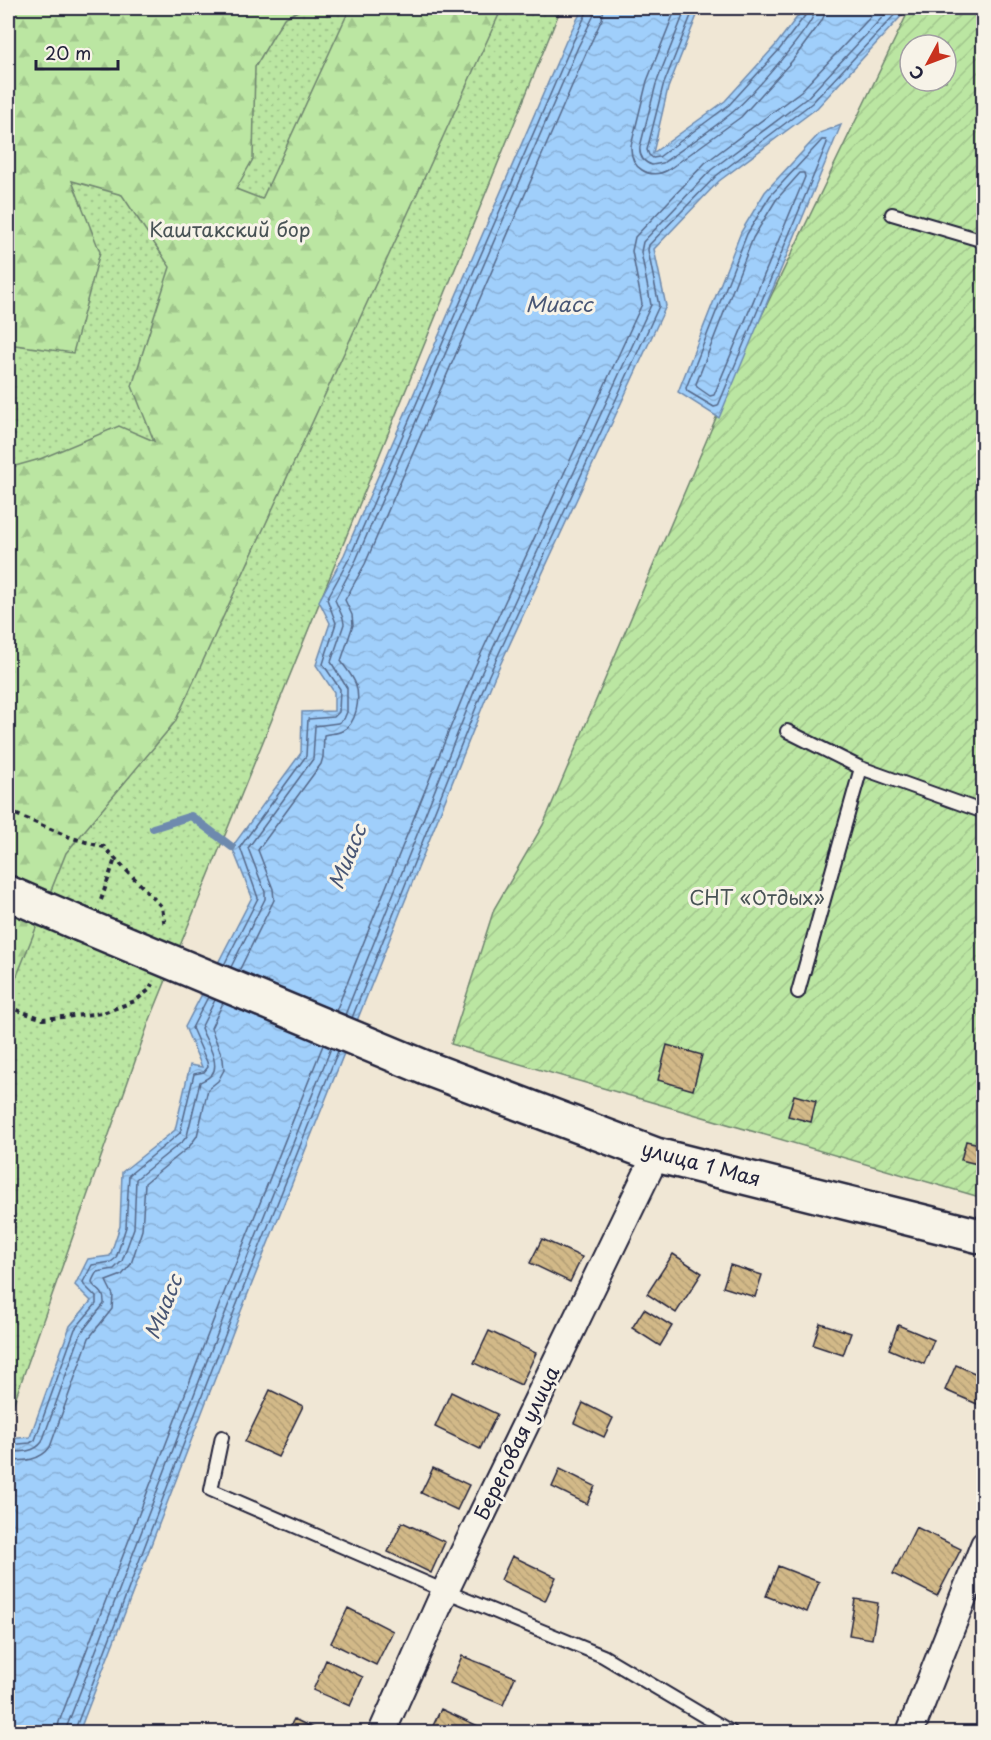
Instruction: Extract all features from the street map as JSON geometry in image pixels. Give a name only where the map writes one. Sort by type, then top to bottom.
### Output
[{"type":"main road","name":"улица 1 Мая","points":[[8,893],[426,1068],[656,1155],[984,1237]]},
{"type":"street","name":"Береговая улица","points":[[382,1732],[445,1591],[656,1155]]},
{"type":"street","points":[[910,1732],[978,1575],[984,1545]]},
{"type":"lane","points":[[892,214],[984,240]]},
{"type":"lane","points":[[787,731],[861,768],[983,812]]},
{"type":"lane","points":[[798,992],[861,768]]},
{"type":"lane","points":[[222,1437],[211,1490],[603,1656],[731,1732]]},
{"type":"path","points":[[8,811],[72,838],[104,847]]},
{"type":"path","points":[[86,927],[115,859]]},
{"type":"green space","name":"Каштакский бор","points":[[8,8],[561,8],[149,1022],[8,1419]]},
{"type":"green space","name":"Каштакский бор","points":[[8,8],[304,8],[284,18],[255,67],[253,159],[236,189],[262,199],[350,8],[502,8],[175,722],[66,853],[8,998],[8,468],[40,459],[119,426],[154,441],[132,386],[170,267],[122,195],[72,181],[100,252],[73,353],[8,344]]},
{"type":"green space","name":"СНТ «Отдых»","points":[[910,8],[983,8],[983,1198],[451,1044],[494,909],[543,825],[744,352]]},
{"type":"water","name":"Миасс","points":[[583,8],[700,8],[668,88],[653,153],[725,101],[775,46],[804,8],[907,8],[817,108],[719,181],[654,249],[666,306],[494,678],[241,1311],[79,1732],[8,1732],[8,1439],[30,1437],[70,1326],[91,1301],[75,1285],[88,1259],[110,1256],[120,1226],[122,1172],[175,1130],[190,1065],[202,1067],[185,1027],[252,897],[232,847],[301,753],[302,712],[334,711],[334,692],[316,665],[330,623],[319,601],[344,555],[566,41]]},
{"type":"water","points":[[841,125],[719,418],[678,392],[741,232],[765,192],[820,133]]},
{"type":"building","points":[[667,1045],[702,1055],[693,1090],[658,1080]]},
{"type":"building","points":[[794,1095],[816,1101],[811,1122],[788,1116]]},
{"type":"building","points":[[966,1141],[984,1145],[981,1165],[961,1160]]},
{"type":"building","points":[[542,1239],[582,1257],[570,1282],[530,1263]]},
{"type":"building","points":[[673,1254],[702,1273],[676,1313],[647,1294]]},
{"type":"building","points":[[730,1265],[762,1275],[755,1297],[723,1287]]},
{"type":"building","points":[[644,1309],[672,1326],[660,1346],[632,1328]]},
{"type":"building","points":[[820,1323],[851,1333],[843,1355],[813,1345]]},
{"type":"building","points":[[898,1325],[934,1340],[924,1364],[889,1349]]},
{"type":"building","points":[[489,1331],[536,1353],[521,1385],[474,1363]]},
{"type":"building","points":[[956,1365],[984,1377],[984,1407],[945,1390]]},
{"type":"building","points":[[270,1390],[303,1406],[278,1457],[245,1442]]},
{"type":"building","points":[[451,1392],[497,1414],[480,1449],[435,1427]]},
{"type":"building","points":[[583,1403],[613,1418],[604,1437],[574,1423]]},
{"type":"building","points":[[433,1468],[469,1485],[457,1510],[421,1493]]},
{"type":"building","points":[[560,1469],[595,1486],[587,1504],[552,1487]]},
{"type":"building","points":[[402,1522],[445,1542],[431,1573],[388,1552]]},
{"type":"building","points":[[916,1527],[961,1549],[937,1596],[893,1574]]},
{"type":"building","points":[[512,1556],[556,1577],[545,1601],[501,1580]]},
{"type":"building","points":[[778,1566],[819,1582],[807,1612],[766,1596]]},
{"type":"building","points":[[855,1599],[878,1603],[872,1639],[849,1635]]},
{"type":"building","points":[[348,1608],[393,1631],[376,1665],[331,1643]]},
{"type":"building","points":[[462,1656],[515,1677],[503,1705],[450,1683]]},
{"type":"building","points":[[326,1660],[363,1677],[350,1706],[313,1690]]},
{"type":"building","points":[[441,1709],[491,1732],[430,1732]]},
{"type":"building","points":[[294,1719],[322,1732],[287,1732]]},
{"type":"waterway","points":[[153,828],[191,816],[232,847]]}]
